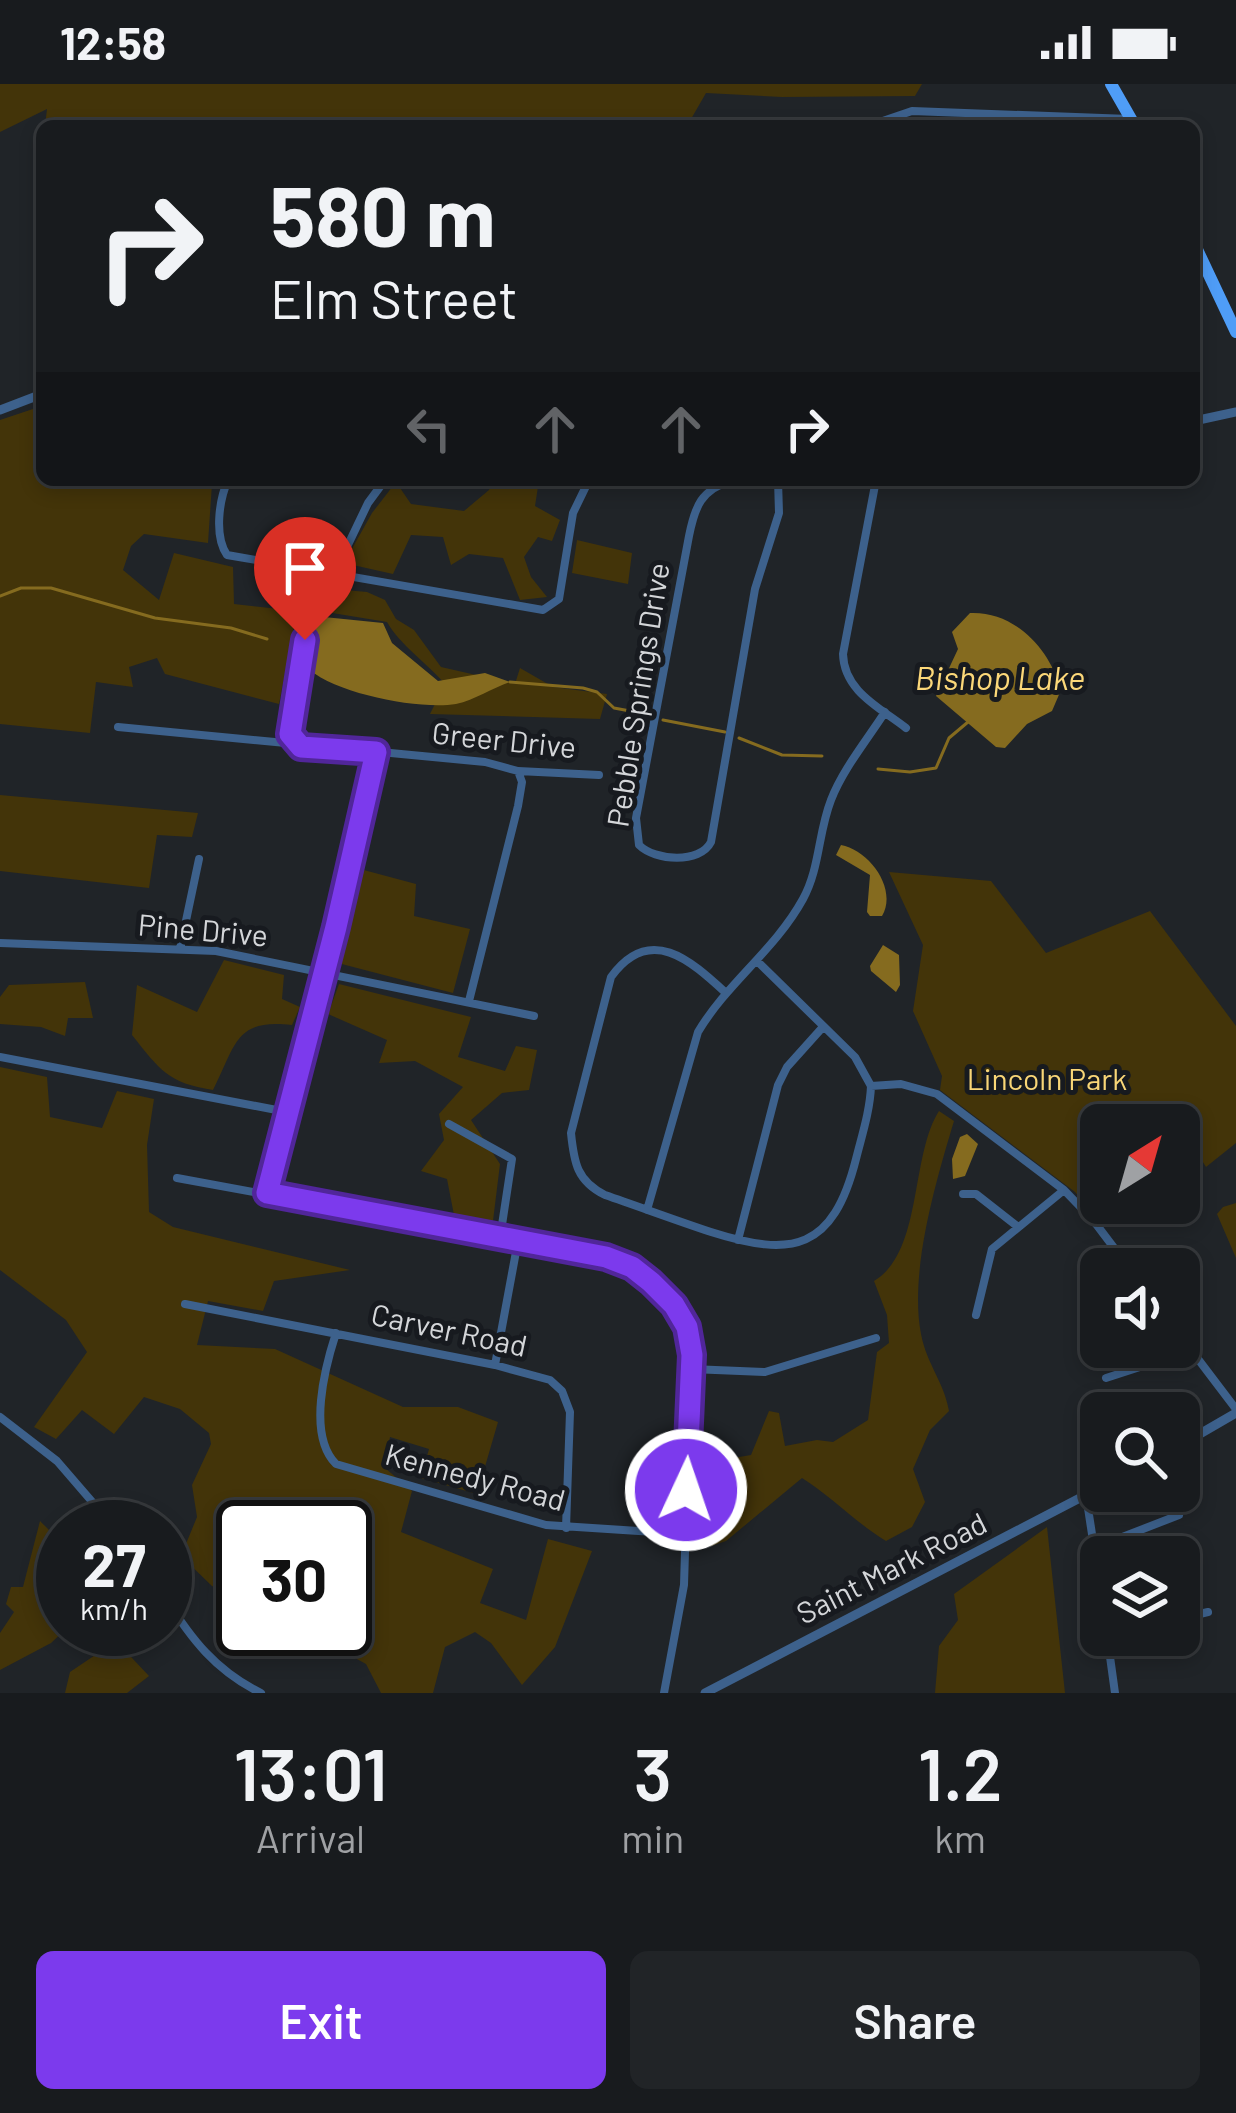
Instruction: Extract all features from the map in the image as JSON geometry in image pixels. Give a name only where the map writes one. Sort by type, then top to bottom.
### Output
[{"type":"main road","points":[[1111,84],[1132,120]]},
{"type":"main road","points":[[1200,256],[1236,332]]},
{"type":"street","points":[[887,120],[912,112],[1089,120]]},
{"type":"street","points":[[0,410],[36,396]]},
{"type":"street","points":[[1200,420],[1236,412]]},
{"type":"street","points":[[227,486],[221,500],[223,551],[231,556],[547,609],[559,599],[573,513],[586,486]]},
{"type":"street","points":[[334,574],[368,503],[381,486]]},
{"type":"street","name":"Pebble Springs Drive","points":[[715,486],[698,501],[689,536],[635,829],[639,845],[656,854],[694,857],[704,854],[711,842],[752,608],[779,513],[778,486]]},
{"type":"street","points":[[875,486],[843,654],[844,671],[849,682],[906,728]]},
{"type":"street","points":[[293,742],[292,718],[318,572]]},
{"type":"street","points":[[647,1210],[690,1051],[710,1011],[757,961],[803,899],[815,872],[835,790],[885,712]]},
{"type":"street","name":"Greer Drive","points":[[118,727],[484,762],[518,771],[599,775]]},
{"type":"street","points":[[267,1193],[376,752]]},
{"type":"street","points":[[469,1000],[518,806],[522,782],[518,771]]},
{"type":"street","points":[[180,950],[199,859]]},
{"type":"street","name":"Pine Drive","points":[[0,943],[232,953],[533,1016]]},
{"type":"street","points":[[726,993],[687,958],[670,952],[650,950],[634,955],[611,977],[571,1133],[573,1154],[577,1172],[589,1186],[738,1240],[780,1247],[802,1241],[831,1219],[851,1180],[871,1086],[854,1057],[757,961]]},
{"type":"street","points":[[738,1240],[778,1085],[823,1028]]},
{"type":"street","points":[[0,1057],[287,1112]]},
{"type":"street","points":[[871,1086],[901,1084],[927,1089],[1064,1190],[1114,1248]]},
{"type":"street","points":[[449,1124],[512,1160],[500,1238]]},
{"type":"street","points":[[177,1178],[614,1259],[640,1273],[680,1314],[689,1334],[691,1370],[685,1534],[682,1602],[664,1693]]},
{"type":"street","points":[[976,1315],[992,1250],[1064,1190]]},
{"type":"street","points":[[963,1194],[976,1194],[1017,1226]]},
{"type":"street","points":[[496,1365],[518,1241]]},
{"type":"street","name":"Carver Road","points":[[185,1304],[542,1376],[565,1395],[570,1416],[566,1528]]},
{"type":"street","name":"Kennedy Road","points":[[336,1333],[322,1431],[328,1456],[347,1468],[566,1528],[685,1534]]},
{"type":"street","points":[[691,1370],[765,1372],[875,1338]]},
{"type":"street","points":[[1200,1367],[1236,1411],[1200,1433]]},
{"type":"street","points":[[1106,1378],[1137,1368]]},
{"type":"street","points":[[0,1417],[57,1461],[91,1500]]},
{"type":"street","name":"Saint Mark Road","points":[[705,1693],[1080,1499]]},
{"type":"street","points":[[1126,1536],[1178,1516]]},
{"type":"street","points":[[1200,1614],[1208,1612]]},
{"type":"street","points":[[192,1636],[226,1673],[262,1693]]},
{"type":"street","points":[[1111,1656],[1115,1693]]},
{"type":"green space","points":[[0,84],[922,84],[915,96],[706,93],[690,120],[46,120],[47,109],[0,132]]},
{"type":"green space","points":[[36,408],[36,486],[212,486],[208,543],[144,534],[131,546],[123,570],[159,600],[174,553],[233,567],[234,604],[297,611],[279,704],[165,674],[157,658],[129,667],[133,687],[96,682],[90,733],[0,724],[0,420]]},
{"type":"green space","points":[[393,486],[399,486],[411,504],[464,511],[491,486],[538,486],[535,506],[560,520],[552,541],[538,537],[524,557],[531,577],[547,597],[520,600],[503,558],[469,554],[451,565],[443,537],[411,535],[393,574],[344,563]]},
{"type":"green space","points":[[577,540],[632,553],[628,584],[572,573]]},
{"type":"green space","points":[[323,588],[367,592],[385,600],[396,619],[414,630],[441,667],[515,684],[520,668],[553,687],[607,694],[600,719],[430,714],[445,684],[387,622],[320,611]]},
{"type":"green space","points":[[0,795],[198,813],[192,837],[157,835],[149,888],[0,871]]},
{"type":"green space","points":[[360,869],[416,884],[414,916],[470,929],[453,993],[334,962]]},
{"type":"green space","name":"Lincoln Park","points":[[889,872],[991,881],[1046,953],[1150,911],[1236,1026],[1236,1143],[1206,1167],[1200,1157],[1200,1104],[1080,1104],[1080,1198],[940,1090],[942,1076],[913,1011],[923,945]]},
{"type":"green space","points":[[224,960],[284,975],[282,999],[300,1007],[292,1025],[259,1026],[240,1038],[213,1090],[166,1073],[132,1035],[137,985],[197,1012]]},
{"type":"green space","points":[[85,982],[93,1018],[68,1018],[65,1036],[41,1027],[0,1024],[0,997],[9,985]]},
{"type":"green space","points":[[339,984],[471,1017],[458,1057],[505,1071],[516,1046],[537,1050],[529,1090],[502,1093],[471,1120],[500,1164],[492,1229],[454,1215],[447,1179],[421,1171],[444,1140],[439,1114],[463,1087],[415,1061],[379,1063],[387,1040],[328,1014]]},
{"type":"green space","points":[[0,1067],[47,1077],[50,1117],[102,1128],[117,1091],[154,1099],[147,1145],[149,1212],[173,1227],[350,1270],[274,1281],[263,1311],[208,1301],[197,1345],[275,1349],[403,1407],[458,1407],[498,1422],[477,1494],[421,1478],[429,1449],[390,1437],[385,1468],[412,1491],[401,1532],[493,1569],[480,1603],[526,1620],[548,1539],[592,1551],[555,1647],[522,1685],[491,1643],[475,1632],[445,1647],[433,1693],[381,1693],[366,1664],[351,1656],[372,1656],[372,1500],[216,1500],[216,1588],[212,1586],[192,1567],[192,1529],[197,1517],[192,1485],[211,1444],[209,1433],[180,1409],[144,1397],[114,1434],[82,1410],[56,1439],[34,1427],[87,1352],[66,1320],[0,1270]]},
{"type":"green space","points":[[939,1111],[954,1121],[926,1227],[918,1310],[924,1345],[949,1411],[930,1430],[913,1469],[925,1502],[912,1527],[886,1541],[802,1478],[726,1541],[711,1546],[695,1542],[698,1464],[751,1455],[769,1411],[779,1413],[785,1446],[833,1442],[868,1420],[877,1352],[889,1343],[887,1315],[874,1281],[901,1249],[930,1130]]},
{"type":"green space","points":[[1236,1203],[1236,1258],[1217,1214]]},
{"type":"green space","points":[[1047,1527],[1065,1693],[935,1693],[939,1646],[958,1620],[954,1594]]},
{"type":"green space","points":[[36,1537],[36,1651],[0,1670],[0,1633],[14,1612],[6,1604],[11,1587],[23,1587]]},
{"type":"green space","points":[[94,1656],[130,1656],[149,1676],[127,1693],[65,1693],[70,1672]]},
{"type":"water","name":"Bishop Lake","points":[[970,613],[1002,618],[1028,635],[1048,660],[1061,690],[1052,711],[1027,724],[1005,748],[996,747],[936,696],[958,649],[952,632]]},
{"type":"water","points":[[324,617],[383,623],[392,643],[438,681],[485,673],[510,682],[463,702],[441,705],[380,698],[340,686],[310,670],[315,625]]},
{"type":"water","points":[[841,845],[861,854],[878,872],[886,894],[882,916],[867,912],[870,875],[836,855]]},
{"type":"water","points":[[883,945],[899,955],[896,992],[871,971]]},
{"type":"water","points":[[967,1134],[978,1144],[965,1176],[953,1179],[952,1159],[960,1137]]},
{"type":"waterway","points":[[0,596],[21,588],[51,588],[155,618],[231,628],[267,639]]},
{"type":"waterway","points":[[510,682],[583,688],[597,692],[614,708],[646,714]]},
{"type":"waterway","points":[[663,720],[725,732]]},
{"type":"waterway","points":[[878,769],[936,768],[949,738],[968,722]]},
{"type":"waterway","points":[[739,738],[782,755],[822,756]]},
{"type":"route","points":[[305,640],[290,734],[293,742],[301,747],[376,752],[267,1193],[606,1257],[640,1273],[674,1305],[689,1334],[686,1490]]}]
